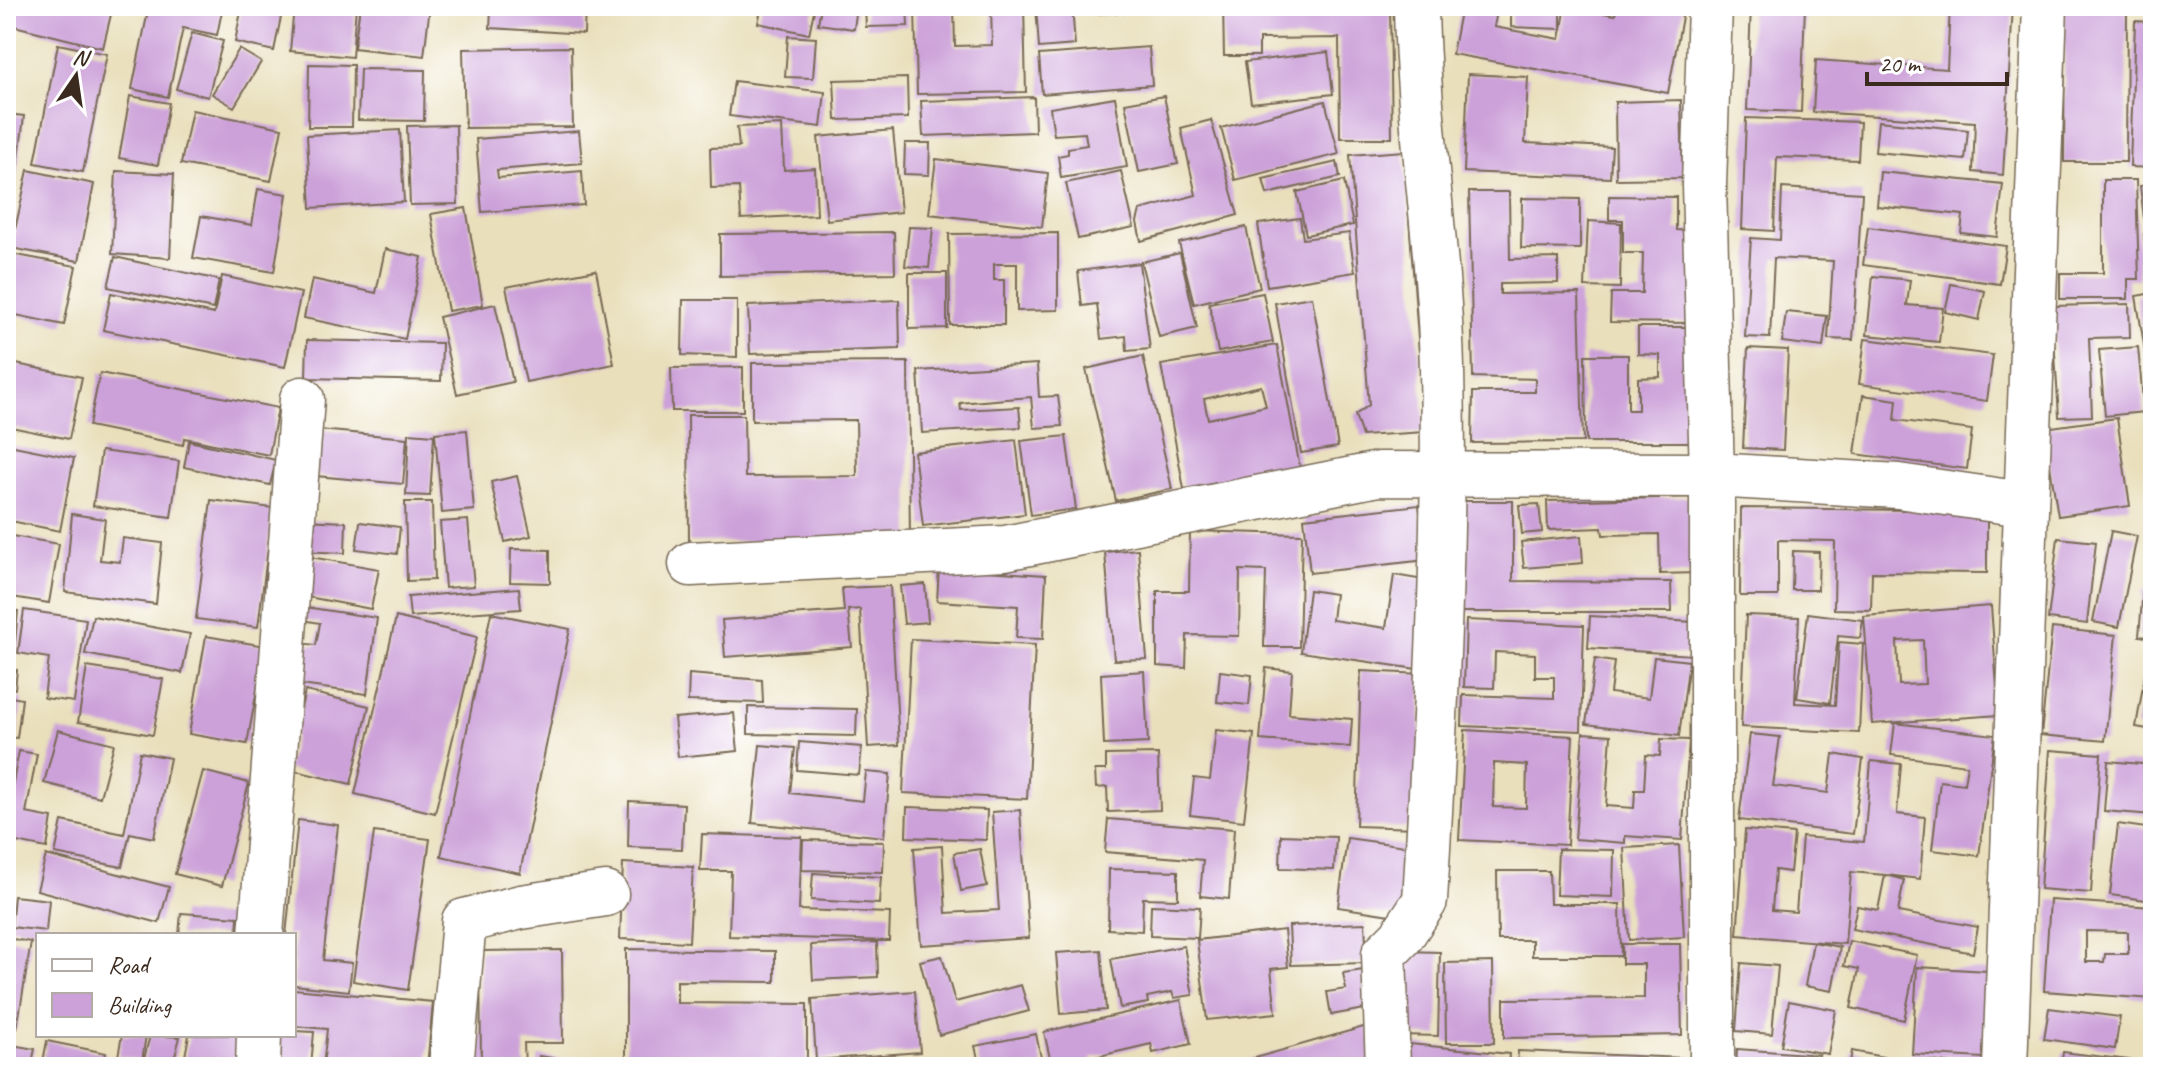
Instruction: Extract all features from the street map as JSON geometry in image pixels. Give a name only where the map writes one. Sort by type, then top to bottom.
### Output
[{"type":"street","points":[[1388,1067],[1384,954],[1401,937],[1425,901],[1440,632],[1442,367],[1417,69],[1416,6]]},
{"type":"street","points":[[1710,6],[1704,185],[1712,475],[1712,1067]]},
{"type":"street","points":[[2005,1067],[2023,504],[2045,6]]},
{"type":"street","points":[[261,933],[302,399]]},
{"type":"street","points":[[691,564],[1005,548],[1378,474],[1712,475],[1898,486],[2023,504]]},
{"type":"street","points":[[451,1067],[464,921],[521,907],[606,894]]},
{"type":"street","points":[[258,1067],[259,1037]]},
{"type":"building","points":[[6,6],[113,6],[103,48],[6,24]]},
{"type":"building","points":[[149,6],[223,6],[217,35],[183,28],[168,97],[132,89]]},
{"type":"building","points":[[242,6],[282,12],[274,51],[235,42]]},
{"type":"building","points":[[294,6],[356,6],[352,57],[290,51]]},
{"type":"building","points":[[360,6],[430,6],[424,56],[354,48]]},
{"type":"building","points":[[471,6],[585,6],[584,34],[490,28],[491,10]]},
{"type":"building","points":[[762,6],[815,6],[809,34],[758,23]]},
{"type":"building","points":[[821,6],[857,6],[854,29],[818,24]]},
{"type":"building","points":[[865,6],[907,6],[908,26],[866,27]]},
{"type":"building","points":[[915,6],[954,6],[955,46],[992,45],[991,6],[1024,6],[1026,92],[917,94]]},
{"type":"building","points":[[1036,6],[1072,6],[1075,45],[1039,48]]},
{"type":"building","points":[[1088,6],[1139,6],[1139,12],[1088,14]]},
{"type":"building","points":[[1223,6],[1390,6],[1392,138],[1340,138],[1339,38],[1259,39],[1259,56],[1224,56]]},
{"type":"building","points":[[1461,6],[1498,6],[1494,27],[1560,39],[1566,6],[1615,15],[1617,6],[1684,6],[1668,93],[1452,54]]},
{"type":"building","points":[[1511,6],[1561,6],[1561,29],[1511,27]]},
{"type":"building","points":[[1751,6],[1805,6],[1801,112],[1747,110]]},
{"type":"building","points":[[1950,6],[2013,6],[2003,175],[1973,172],[1975,122],[1813,112],[1816,60],[1947,69]]},
{"type":"building","points":[[2065,6],[2153,6],[2153,10],[2127,10],[2126,162],[2064,162]]},
{"type":"building","points":[[2135,21],[2153,22],[2153,168],[2130,167]]},
{"type":"building","points":[[192,33],[223,41],[208,97],[176,89]]},
{"type":"building","points":[[788,36],[816,38],[813,78],[785,77]]},
{"type":"building","points":[[58,44],[107,54],[83,172],[35,163]]},
{"type":"building","points":[[571,47],[573,127],[465,128],[463,49]]},
{"type":"building","points":[[1149,47],[1152,85],[1042,94],[1039,55]]},
{"type":"building","points":[[239,49],[261,62],[234,107],[212,94]]},
{"type":"building","points":[[1328,52],[1333,94],[1251,103],[1245,62]]},
{"type":"building","points":[[309,64],[353,65],[352,127],[308,127]]},
{"type":"building","points":[[360,69],[425,70],[424,121],[358,120]]},
{"type":"building","points":[[1468,74],[1528,77],[1525,143],[1612,147],[1610,178],[1464,172]]},
{"type":"building","points":[[907,78],[908,118],[836,120],[834,80]]},
{"type":"building","points":[[734,81],[825,92],[821,127],[729,116]]},
{"type":"building","points":[[130,96],[169,103],[158,165],[119,158]]},
{"type":"building","points":[[1164,96],[1178,164],[1139,172],[1125,103]]},
{"type":"building","points":[[1034,97],[1035,132],[923,136],[921,101]]},
{"type":"building","points":[[1115,97],[1127,167],[1061,178],[1058,156],[1068,154],[1068,148],[1087,145],[1085,133],[1054,135],[1050,108]]},
{"type":"building","points":[[1681,100],[1683,178],[1616,179],[1615,102]]},
{"type":"building","points":[[1325,101],[1339,154],[1235,180],[1221,128]]},
{"type":"building","points":[[192,110],[282,128],[271,181],[181,164]]},
{"type":"building","points":[[6,114],[24,116],[15,192],[6,191]]},
{"type":"building","points":[[1746,118],[1860,122],[1858,160],[1777,157],[1774,231],[1742,229]]},
{"type":"building","points":[[1211,120],[1238,215],[1141,241],[1137,222],[1140,210],[1196,195],[1181,128]]},
{"type":"building","points":[[1878,121],[1968,130],[1965,160],[1875,152]]},
{"type":"building","points":[[456,125],[458,204],[410,205],[407,126]]},
{"type":"building","points":[[782,125],[784,170],[815,168],[817,215],[741,219],[739,187],[711,188],[710,148],[739,147],[737,127]]},
{"type":"building","points":[[400,130],[404,202],[311,208],[307,135]]},
{"type":"building","points":[[893,130],[901,212],[827,220],[818,137]]},
{"type":"building","points":[[579,131],[582,163],[497,170],[498,178],[582,171],[584,205],[482,212],[476,139]]},
{"type":"building","points":[[905,143],[930,143],[929,175],[904,174]]},
{"type":"building","points":[[1404,151],[1425,432],[1362,436],[1355,415],[1369,405],[1350,155]]},
{"type":"building","points":[[936,159],[1048,173],[1042,227],[929,214]]},
{"type":"building","points":[[1337,162],[1340,177],[1267,194],[1263,179]]},
{"type":"building","points":[[28,170],[94,184],[79,261],[11,248]]},
{"type":"building","points":[[116,171],[174,174],[170,258],[112,254]]},
{"type":"building","points":[[1121,171],[1134,227],[1078,239],[1066,183]]},
{"type":"building","points":[[1880,172],[2003,184],[1997,237],[1961,233],[1963,215],[1877,206]]},
{"type":"building","points":[[2103,180],[2136,180],[2139,279],[2128,279],[2128,299],[2060,299],[2060,273],[2103,273]]},
{"type":"building","points":[[1344,181],[1353,225],[1306,235],[1297,192]]},
{"type":"building","points":[[2153,184],[2153,217],[2144,218],[2140,186]]},
{"type":"building","points":[[1782,188],[1862,193],[1853,340],[1828,339],[1833,261],[1774,258],[1770,338],[1745,337],[1751,238],[1780,240]]},
{"type":"building","points":[[258,189],[287,194],[274,272],[193,258],[201,216],[252,225]]},
{"type":"building","points":[[1469,192],[1509,192],[1510,259],[1558,258],[1558,283],[1500,284],[1500,294],[1579,293],[1583,442],[1472,443],[1473,392],[1535,392],[1535,379],[1473,377]]},
{"type":"building","points":[[1609,196],[1676,197],[1676,230],[1693,231],[1692,323],[1610,322],[1611,293],[1642,293],[1643,253],[1623,253],[1623,220],[1609,220]]},
{"type":"building","points":[[1522,198],[1580,199],[1580,249],[1521,248]]},
{"type":"building","points":[[466,208],[483,305],[448,311],[431,214]]},
{"type":"building","points":[[1300,218],[1303,239],[1349,233],[1355,272],[1267,286],[1258,224]]},
{"type":"building","points":[[1588,221],[1621,223],[1620,288],[1585,287]]},
{"type":"building","points":[[909,227],[933,228],[929,268],[905,266]]},
{"type":"building","points":[[1246,227],[1260,288],[1194,304],[1179,243]]},
{"type":"building","points":[[1868,227],[2006,246],[2000,284],[1863,265]]},
{"type":"building","points":[[894,232],[895,273],[720,276],[720,234]]},
{"type":"building","points":[[1058,233],[1058,310],[1017,311],[1017,264],[994,264],[994,280],[1004,280],[1004,325],[950,325],[949,234]]},
{"type":"building","points":[[2153,233],[2153,283],[2149,284],[2144,234]]},
{"type":"building","points":[[385,249],[422,257],[405,339],[304,318],[312,279],[376,293]]},
{"type":"building","points":[[6,253],[76,266],[64,325],[6,313]]},
{"type":"building","points":[[1180,253],[1197,328],[1159,337],[1141,262]]},
{"type":"building","points":[[115,257],[219,280],[213,309],[108,287]]},
{"type":"building","points":[[1139,263],[1150,349],[1127,351],[1126,336],[1101,339],[1097,304],[1082,306],[1078,271]]},
{"type":"building","points":[[596,270],[614,364],[526,382],[506,287]]},
{"type":"building","points":[[909,273],[947,273],[947,328],[909,329]]},
{"type":"building","points":[[222,276],[301,293],[285,367],[103,330],[111,293],[214,314]]},
{"type":"building","points":[[1873,276],[1910,280],[1907,305],[1943,308],[1939,342],[1867,335]]},
{"type":"building","points":[[1951,284],[1985,291],[1979,320],[1945,312]]},
{"type":"building","points":[[1263,293],[1273,342],[1218,352],[1209,303]]},
{"type":"building","points":[[2153,293],[2153,387],[2151,387],[2136,296]]},
{"type":"building","points":[[1312,297],[1338,447],[1301,453],[1275,303]]},
{"type":"building","points":[[683,300],[737,300],[737,357],[682,355]]},
{"type":"building","points":[[899,300],[900,349],[750,354],[748,306]]},
{"type":"building","points":[[495,304],[513,382],[457,394],[439,317]]},
{"type":"building","points":[[2129,304],[2130,337],[2089,338],[2092,416],[2059,417],[2052,306]]},
{"type":"building","points":[[1786,312],[1827,316],[1823,347],[1782,342]]},
{"type":"building","points":[[1638,327],[1693,327],[1694,442],[1586,442],[1585,355],[1628,355],[1628,410],[1638,410],[1638,378],[1660,377],[1660,355],[1638,354]]},
{"type":"building","points":[[1865,339],[1993,355],[1987,401],[1859,384]]},
{"type":"building","points":[[307,340],[442,343],[441,381],[306,378]]},
{"type":"building","points":[[1277,345],[1300,468],[1184,489],[1161,365]],"holes":[[[1261,386],[1266,406],[1208,419],[1204,399]]]},
{"type":"building","points":[[2138,347],[2144,412],[2105,416],[2099,350]]},
{"type":"building","points":[[1748,348],[1788,350],[1783,450],[1743,448]]},
{"type":"building","points":[[1143,356],[1172,489],[1116,501],[1086,369]]},
{"type":"building","points":[[6,362],[82,377],[69,439],[6,426]]},
{"type":"building","points":[[908,362],[910,540],[689,542],[688,415],[744,415],[745,477],[857,476],[856,420],[752,421],[752,363]]},
{"type":"building","points":[[1037,364],[1039,397],[1058,396],[1062,426],[1034,428],[1031,397],[960,403],[961,410],[1019,407],[1021,427],[922,433],[918,371]]},
{"type":"building","points":[[743,367],[743,411],[672,411],[671,368]]},
{"type":"building","points":[[100,373],[278,408],[269,455],[184,438],[183,445],[89,426]]},
{"type":"building","points":[[1863,395],[1897,400],[1895,420],[1972,430],[1967,469],[1855,454]]},
{"type":"building","points":[[2117,418],[2130,506],[2058,516],[2044,428]]},
{"type":"building","points":[[319,430],[407,438],[403,484],[316,476]]},
{"type":"building","points":[[467,430],[474,510],[442,513],[435,433]]},
{"type":"building","points":[[409,433],[434,435],[430,496],[406,495]]},
{"type":"building","points":[[1066,436],[1076,509],[1031,515],[1021,441]]},
{"type":"building","points":[[1016,440],[1025,514],[923,526],[914,452]]},
{"type":"building","points":[[189,441],[276,460],[270,485],[184,467]]},
{"type":"building","points":[[9,445],[74,458],[60,531],[6,520]]},
{"type":"building","points":[[101,451],[179,461],[171,517],[93,506]]},
{"type":"building","points":[[517,476],[531,536],[505,542],[491,482]]},
{"type":"building","points":[[1694,497],[1697,573],[1660,574],[1659,534],[1603,535],[1602,528],[1548,530],[1547,501]]},
{"type":"building","points":[[211,500],[273,508],[258,627],[196,619]]},
{"type":"building","points":[[1460,501],[1513,501],[1513,581],[1671,582],[1672,612],[1459,612]]},
{"type":"building","points":[[405,502],[432,502],[434,580],[407,581]]},
{"type":"building","points":[[1539,504],[1542,532],[1522,534],[1519,505]]},
{"type":"building","points":[[1419,505],[1426,560],[1310,573],[1304,518]]},
{"type":"building","points":[[1741,508],[1987,511],[1987,573],[1872,572],[1871,610],[1834,609],[1835,541],[1778,540],[1778,596],[1740,596]]},
{"type":"building","points":[[72,514],[105,519],[100,560],[120,562],[123,538],[162,543],[156,604],[65,592]]},
{"type":"building","points":[[302,520],[346,522],[345,553],[301,551]]},
{"type":"building","points":[[468,520],[474,586],[445,588],[440,522]]},
{"type":"building","points":[[360,522],[400,527],[397,554],[356,549]]},
{"type":"building","points":[[1190,531],[1302,534],[1299,647],[1264,647],[1266,571],[1240,570],[1239,636],[1187,635],[1186,668],[1157,666],[1157,591],[1189,591]]},
{"type":"building","points":[[2111,531],[2137,536],[2119,627],[2093,622]]},
{"type":"building","points":[[6,535],[59,544],[49,603],[6,596]]},
{"type":"building","points":[[1581,536],[1583,563],[1524,568],[1521,542]]},
{"type":"building","points":[[2058,538],[2096,542],[2087,624],[2048,619]]},
{"type":"building","points":[[511,549],[550,550],[550,583],[510,582]]},
{"type":"building","points":[[1138,549],[1147,659],[1114,660],[1105,552]]},
{"type":"building","points":[[1793,551],[1819,552],[1818,590],[1792,590]]},
{"type":"building","points":[[299,555],[379,569],[371,609],[292,594]]},
{"type":"building","points":[[939,568],[1046,575],[1043,639],[1016,638],[1018,606],[937,601]]},
{"type":"building","points":[[1394,575],[1430,581],[1417,669],[1301,652],[1309,590],[1335,594],[1332,620],[1386,628]]},
{"type":"building","points":[[925,584],[928,622],[904,624],[900,586]]},
{"type":"building","points":[[890,586],[899,745],[868,747],[860,609],[848,610],[852,647],[725,657],[722,620],[844,611],[842,588]]},
{"type":"building","points":[[519,588],[521,609],[410,617],[408,597]]},
{"type":"building","points":[[2143,589],[2153,589],[2153,638],[2139,636]]},
{"type":"building","points":[[1991,606],[1999,715],[1872,724],[1864,616]],"holes":[[[1923,640],[1925,684],[1899,685],[1897,641]]]},
{"type":"building","points":[[305,607],[377,618],[367,694],[286,683],[292,642],[316,645],[320,623],[303,620]]},
{"type":"building","points":[[6,610],[18,611],[13,664],[6,663]]},
{"type":"building","points":[[24,610],[86,619],[74,702],[44,698],[49,658],[18,653]]},
{"type":"building","points":[[491,613],[570,629],[520,873],[441,856]]},
{"type":"building","points":[[1808,613],[1863,620],[1860,638],[1838,636],[1830,703],[1797,698]]},
{"type":"building","points":[[1746,615],[1799,617],[1795,703],[1835,705],[1839,642],[1863,644],[1859,733],[1741,727]]},
{"type":"building","points":[[93,616],[190,634],[182,673],[85,654]]},
{"type":"building","points":[[1590,616],[1694,622],[1692,655],[1588,648]]},
{"type":"building","points":[[396,617],[477,637],[435,813],[355,794]]},
{"type":"building","points":[[1466,620],[1584,625],[1581,731],[1462,726],[1463,695],[1554,698],[1554,677],[1535,677],[1535,654],[1495,652],[1494,688],[1464,687]]},
{"type":"building","points":[[2052,628],[2116,635],[2105,741],[2041,735]]},
{"type":"building","points":[[206,636],[265,646],[247,744],[189,734]]},
{"type":"building","points":[[911,639],[1035,645],[1027,799],[903,793]]},
{"type":"building","points":[[1654,657],[1689,661],[1679,736],[1586,724],[1595,659],[1614,662],[1610,693],[1649,698]]},
{"type":"building","points":[[87,667],[163,679],[153,735],[78,722]]},
{"type":"building","points":[[6,668],[17,670],[15,689],[6,688]]},
{"type":"building","points":[[1266,668],[1292,671],[1289,714],[1352,719],[1350,747],[1260,740]]},
{"type":"building","points":[[1144,671],[1148,743],[1104,745],[1101,674]]},
{"type":"building","points":[[1220,671],[1252,675],[1249,705],[1217,702]]},
{"type":"building","points":[[1361,671],[1422,674],[1417,828],[1356,826]]},
{"type":"building","points":[[689,674],[762,680],[763,703],[688,701]]},
{"type":"building","points":[[2145,674],[2153,675],[2153,730],[2136,727]]},
{"type":"building","points":[[305,691],[369,706],[351,784],[287,769]]},
{"type":"building","points":[[6,696],[22,699],[17,738],[6,737]]},
{"type":"building","points":[[748,707],[857,709],[856,736],[748,734]]},
{"type":"building","points":[[734,713],[738,751],[678,757],[674,718]]},
{"type":"building","points":[[1895,723],[1995,735],[1979,856],[1932,850],[1940,781],[1964,784],[1967,765],[1891,755]]},
{"type":"building","points":[[58,730],[114,744],[100,797],[44,783]]},
{"type":"building","points":[[1216,730],[1254,734],[1244,821],[1190,815],[1194,778],[1210,780]]},
{"type":"building","points":[[1465,730],[1573,736],[1567,845],[1459,840]],"holes":[[[1494,763],[1527,765],[1526,808],[1493,807]]]},
{"type":"building","points":[[1583,733],[1611,735],[1606,806],[1634,808],[1635,790],[1644,790],[1646,755],[1660,756],[1661,739],[1689,740],[1682,840],[1625,836],[1625,843],[1575,839]]},
{"type":"building","points":[[1750,734],[1780,737],[1773,786],[1828,793],[1833,754],[1863,759],[1853,834],[1739,820]]},
{"type":"building","points":[[799,742],[862,747],[859,775],[797,770]]},
{"type":"building","points":[[760,745],[795,748],[790,793],[863,801],[866,772],[890,774],[884,837],[752,823]]},
{"type":"building","points":[[2050,750],[2101,754],[2091,893],[2040,889]]},
{"type":"building","points":[[19,751],[37,754],[26,813],[52,818],[47,848],[6,840],[6,819]]},
{"type":"building","points":[[140,752],[170,758],[154,838],[130,833],[122,867],[55,854],[62,821],[124,834]]},
{"type":"building","points":[[1158,754],[1160,810],[1108,812],[1107,787],[1096,788],[1095,770],[1106,770],[1106,755]]},
{"type":"building","points":[[1871,761],[1901,764],[1897,814],[1925,817],[1920,879],[1886,875],[1904,880],[1898,912],[1978,927],[1973,953],[1852,929],[1857,906],[1878,910],[1885,875],[1851,872],[1845,944],[1737,935],[1745,830],[1794,834],[1790,872],[1775,870],[1772,910],[1796,912],[1802,837],[1864,842]]},
{"type":"building","points":[[2108,761],[2153,765],[2153,815],[2104,811]]},
{"type":"building","points":[[203,771],[249,783],[222,886],[175,874]]},
{"type":"building","points":[[629,801],[684,804],[682,849],[628,847]]},
{"type":"building","points":[[907,807],[987,810],[986,840],[906,837]]},
{"type":"building","points":[[1020,810],[1029,938],[921,945],[914,848],[942,846],[946,913],[999,910],[992,812]]},
{"type":"building","points":[[1108,819],[1234,829],[1229,899],[1200,896],[1203,860],[1105,852]]},
{"type":"building","points":[[298,820],[338,825],[323,960],[352,963],[349,991],[296,985],[296,933],[286,933]]},
{"type":"building","points":[[2118,824],[2153,829],[2153,901],[2110,895]]},
{"type":"building","points":[[374,832],[430,839],[408,990],[353,981]]},
{"type":"building","points":[[702,834],[802,837],[799,910],[890,913],[889,941],[729,936],[731,871],[700,871]]},
{"type":"building","points":[[1281,835],[1336,837],[1334,870],[1280,868]]},
{"type":"building","points":[[1347,838],[1413,847],[1403,917],[1338,907]]},
{"type":"building","points":[[803,840],[884,842],[883,872],[802,870]]},
{"type":"building","points":[[1679,845],[1684,937],[1629,940],[1624,848]]},
{"type":"building","points":[[980,849],[987,886],[961,891],[954,853]]},
{"type":"building","points":[[1558,849],[1614,850],[1613,897],[1556,895]]},
{"type":"building","points":[[46,855],[169,887],[159,923],[37,890]]},
{"type":"building","points":[[623,863],[693,867],[689,942],[620,939]]},
{"type":"building","points":[[1109,869],[1178,871],[1178,899],[1143,898],[1142,931],[1108,929]]},
{"type":"building","points":[[1497,871],[1549,871],[1550,904],[1620,904],[1621,956],[1532,956],[1532,940],[1498,940]]},
{"type":"building","points":[[813,873],[881,877],[879,904],[811,900]]},
{"type":"building","points":[[14,896],[49,900],[46,931],[11,927]]},
{"type":"building","points":[[2050,900],[2153,907],[2153,999],[2044,991]],"holes":[[[2086,931],[2128,932],[2128,954],[2105,954],[2104,962],[2086,962]]]},
{"type":"building","points":[[1151,905],[1200,907],[1198,938],[1150,936]]},
{"type":"building","points":[[181,913],[238,917],[237,933],[179,933]]},
{"type":"building","points":[[1365,923],[1367,963],[1291,965],[1289,926]]},
{"type":"building","points":[[1284,930],[1288,967],[1271,969],[1276,1013],[1207,1020],[1197,940]]},
{"type":"building","points":[[6,938],[31,942],[17,1029],[6,1027]]},
{"type":"building","points":[[1849,941],[1917,955],[1904,1020],[1851,1008],[1859,969],[1844,966]]},
{"type":"building","points":[[877,942],[878,977],[813,980],[811,945]]},
{"type":"building","points":[[1813,942],[1840,947],[1832,991],[1805,986]]},
{"type":"building","points":[[1622,944],[1680,944],[1682,1035],[1504,1038],[1504,999],[1644,998],[1644,964],[1622,964]]},
{"type":"building","points":[[1184,946],[1193,995],[1174,998],[1172,992],[1147,997],[1148,1003],[1120,1008],[1111,959]]},
{"type":"building","points":[[626,949],[775,951],[775,982],[677,981],[677,1003],[807,1004],[807,1067],[626,1067]]},
{"type":"building","points":[[562,950],[563,1043],[524,1043],[525,1067],[481,1067],[480,951]]},
{"type":"building","points":[[1101,950],[1106,1010],[1061,1014],[1056,953]]},
{"type":"building","points":[[1403,951],[1440,952],[1438,1036],[1401,1035]]},
{"type":"building","points":[[942,956],[955,1002],[1021,985],[1029,1011],[939,1035],[920,961]]},
{"type":"building","points":[[1493,962],[1494,1043],[1446,1043],[1445,963]]},
{"type":"building","points":[[1741,963],[1778,966],[1772,1034],[1736,1031]]},
{"type":"building","points":[[1917,967],[1988,971],[1983,1058],[1912,1054]]},
{"type":"building","points":[[1370,969],[1376,1007],[1331,1015],[1327,992],[1346,989],[1343,973]]},
{"type":"building","points":[[296,989],[433,1002],[427,1067],[323,1067],[327,1029],[296,1026]]},
{"type":"building","points":[[915,991],[920,1052],[816,1060],[812,999]]},
{"type":"building","points":[[1181,1000],[1191,1044],[1153,1053],[1151,1044],[1091,1058],[1093,1067],[1052,1067],[1044,1032]]},
{"type":"building","points":[[1789,1001],[1836,1010],[1828,1054],[1781,1046]]},
{"type":"building","points":[[2049,1008],[2120,1017],[2115,1049],[2044,1039]]},
{"type":"building","points":[[1367,1026],[1378,1067],[1227,1066]]},
{"type":"building","points":[[296,1031],[314,1032],[311,1067],[274,1067],[276,1037],[296,1037]]},
{"type":"building","points":[[1036,1034],[1043,1067],[980,1067],[975,1046]]},
{"type":"building","points":[[122,1037],[146,1037],[142,1061],[118,1056]]},
{"type":"building","points":[[150,1037],[180,1037],[172,1067],[142,1067]]},
{"type":"building","points":[[189,1037],[248,1037],[246,1067],[183,1067]]},
{"type":"building","points":[[47,1041],[106,1053],[103,1067],[42,1067]]},
{"type":"building","points":[[6,1044],[35,1049],[31,1067],[6,1067]]},
{"type":"building","points":[[1410,1044],[1509,1054],[1508,1067],[1407,1067]]},
{"type":"building","points":[[1737,1049],[1819,1055],[1819,1067],[1736,1067]]},
{"type":"building","points":[[1518,1051],[1683,1058],[1682,1067],[1517,1067]]},
{"type":"building","points":[[1852,1051],[1909,1062],[1908,1067],[1849,1067]]},
{"type":"building","points":[[2063,1052],[2153,1063],[2153,1067],[2061,1067]]},
{"type":"building","points":[[539,1056],[579,1062],[579,1067],[537,1067]]},
{"type":"building","points":[[1917,1059],[1960,1065],[1960,1067],[1916,1067]]}]
